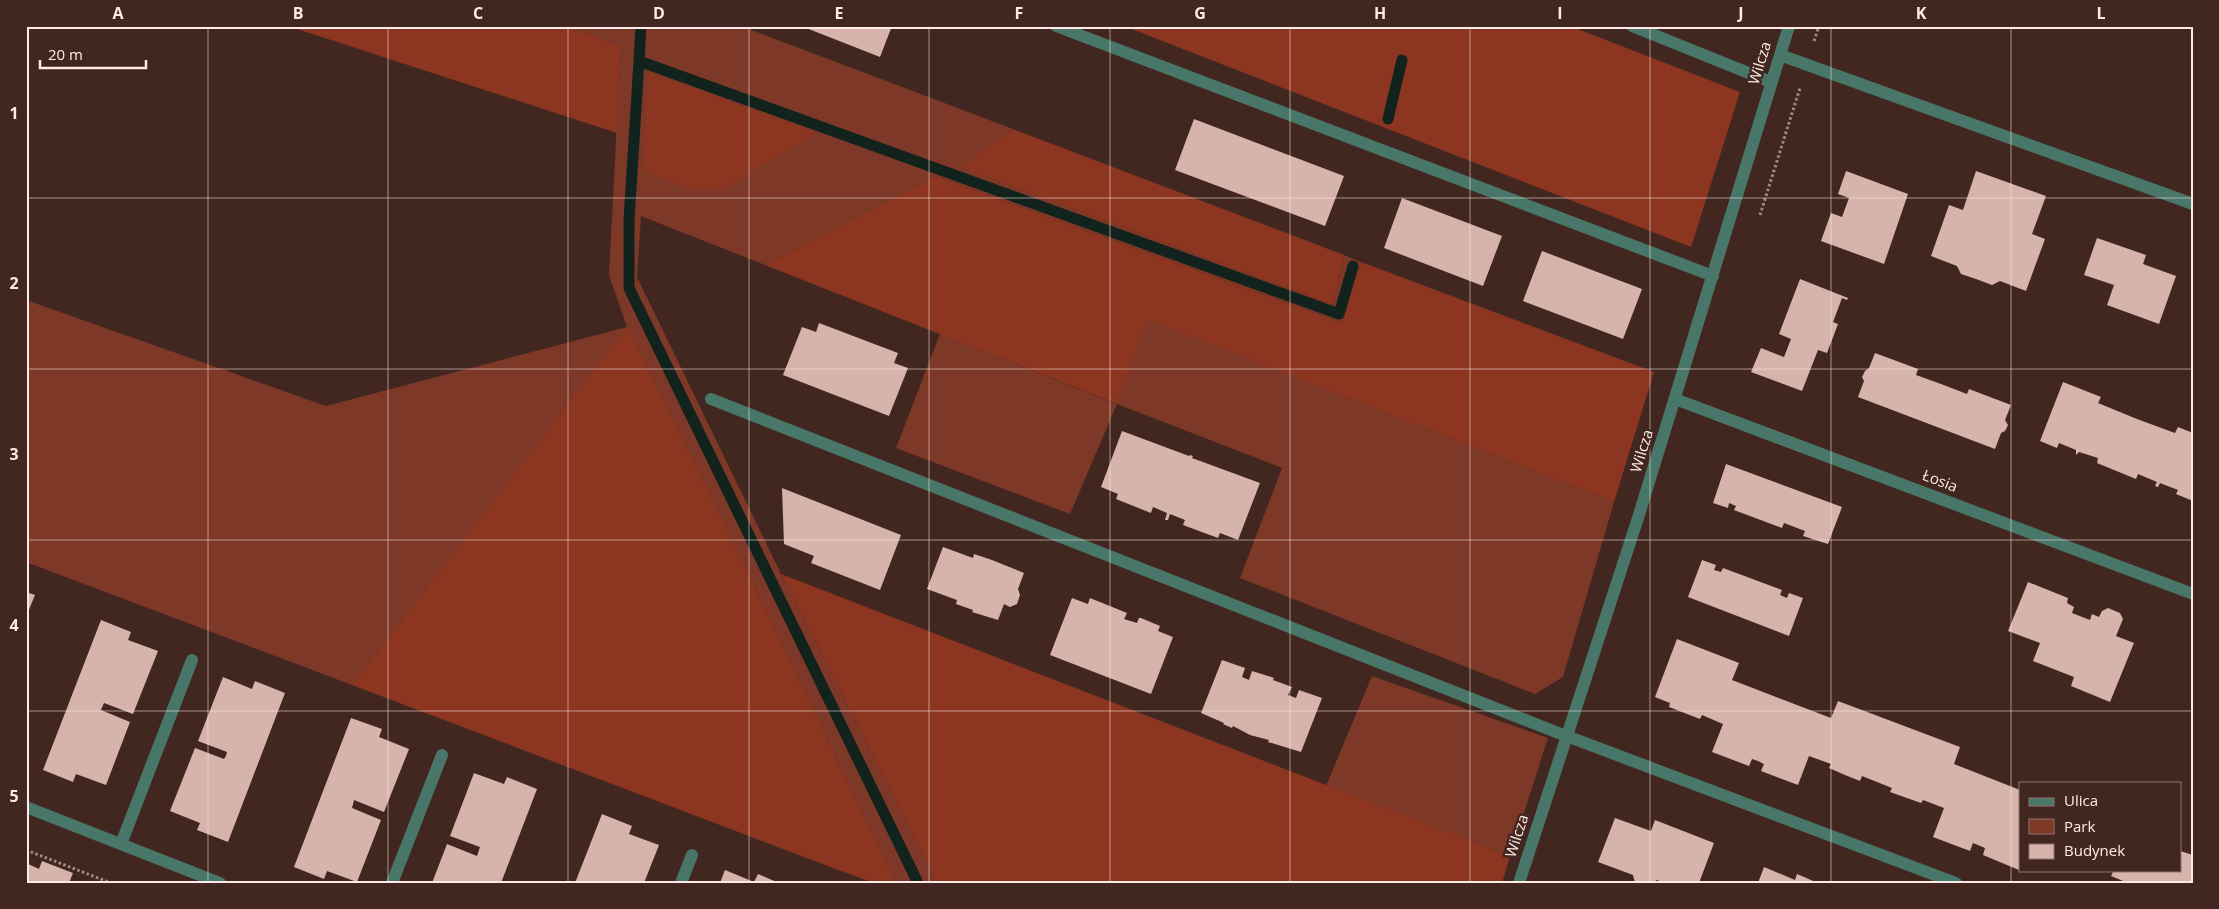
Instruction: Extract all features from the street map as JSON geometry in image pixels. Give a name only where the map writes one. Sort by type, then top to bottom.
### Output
[{"type":"street","points":[[1056,26],[1713,276]]},
{"type":"street","points":[[1632,26],[1771,82]]},
{"type":"street","name":"Wilcza","points":[[1518,883],[1675,399],[1789,26]]},
{"type":"street","points":[[1780,55],[2193,204]]},
{"type":"street","points":[[711,399],[1566,735],[1956,883]]},
{"type":"street","name":"Łosia","points":[[1675,399],[2193,594]]},
{"type":"street","points":[[121,844],[192,660]]},
{"type":"street","points":[[392,883],[442,755]]},
{"type":"street","points":[[26,807],[220,883]]},
{"type":"street","points":[[681,883],[692,855]]},
{"type":"path","points":[[26,850],[111,883]]},
{"type":"green space","points":[[567,26],[741,26],[1013,129],[961,167],[1333,305],[1344,255],[1361,262],[1342,323],[935,176],[765,265],[641,216],[637,277],[781,574],[937,883],[896,883],[744,564],[627,328],[352,685],[26,562],[26,300],[326,406],[627,327],[609,275],[621,46]]},
{"type":"green space","points":[[1146,318],[1614,502],[1563,677],[1535,694],[1240,578],[1282,468],[1117,404],[1070,514],[896,448],[940,334],[1116,404]]},
{"type":"green space","points":[[1372,676],[1548,738],[1510,856],[1326,786]]},
{"type":"shaded area","points":[[288,26],[567,26],[621,46],[617,133]]},
{"type":"shaded area","points":[[1124,26],[1570,26],[1740,92],[1691,247]]},
{"type":"shaded area","points":[[648,72],[817,133],[721,190],[687,188],[643,170]]},
{"type":"shaded area","points":[[1013,129],[1344,255],[1333,305],[960,167]]},
{"type":"shaded area","points":[[935,176],[1342,323],[1361,262],[1654,372],[1614,502],[1147,319],[1117,404],[765,265]]},
{"type":"shaded area","points":[[627,327],[744,564],[896,883],[874,883],[352,685]]},
{"type":"shaded area","points":[[781,574],[1510,856],[1502,883],[937,883]]},
{"type":"building","points":[[801,26],[892,26],[880,57]]},
{"type":"building","points":[[1194,119],[1344,176],[1325,226],[1175,170]]},
{"type":"building","points":[[1846,171],[1908,194],[1884,264],[1821,241],[1831,213],[1842,217],[1849,198],[1838,194]]},
{"type":"building","points":[[1976,171],[2046,196],[2032,234],[2045,239],[2026,291],[2000,281],[1992,285],[1961,274],[1957,266],[1931,256],[1949,205],[1963,210]]},
{"type":"building","points":[[1402,198],[1502,236],[1483,286],[1384,248]]},
{"type":"building","points":[[2097,238],[2146,255],[2143,264],[2176,276],[2159,324],[2107,305],[2114,285],[2084,275]]},
{"type":"building","points":[[1542,251],[1642,289],[1623,339],[1523,301]]},
{"type":"building","points":[[1800,279],[1848,298],[1847,300],[1842,298],[1833,322],[1838,324],[1827,353],[1818,350],[1802,391],[1751,372],[1761,348],[1784,357],[1791,339],[1779,334]]},
{"type":"building","points":[[819,323],[898,353],[894,363],[908,368],[889,416],[783,375],[802,327],[816,332]]},
{"type":"building","points":[[1875,353],[1918,369],[1916,375],[1967,394],[1969,389],[2011,405],[2005,420],[2008,425],[2005,431],[2001,433],[1995,449],[1858,397],[1864,381],[1862,377],[1869,368]]},
{"type":"building","points":[[2063,382],[2101,397],[2098,403],[2137,419],[2175,433],[2178,427],[2193,433],[2193,501],[2176,494],[2178,490],[2160,483],[2158,487],[2155,486],[2157,482],[2138,474],[2136,479],[2097,463],[2098,458],[2079,452],[2076,455],[2076,450],[2059,443],[2057,448],[2040,441]]},
{"type":"building","points":[[1122,431],[1193,456],[1192,458],[1260,483],[1238,540],[1220,533],[1218,538],[1183,525],[1185,520],[1170,514],[1168,520],[1165,520],[1167,513],[1153,507],[1151,513],[1116,499],[1118,494],[1101,487]]},
{"type":"building","points":[[1726,464],[1842,507],[1828,544],[1803,536],[1805,531],[1784,523],[1782,528],[1734,510],[1736,506],[1729,503],[1728,508],[1713,503]]},
{"type":"building","points":[[782,488],[901,535],[880,590],[811,563],[814,556],[784,544]]},
{"type":"building","points":[[943,547],[973,558],[974,554],[1024,573],[1018,589],[1020,595],[1017,604],[1010,607],[1004,604],[998,620],[972,612],[973,610],[956,604],[957,600],[927,589]]},
{"type":"building","points":[[1702,560],[1716,565],[1714,570],[1721,572],[1723,568],[1782,590],[1780,595],[1787,598],[1789,593],[1803,598],[1789,636],[1688,597]]},
{"type":"building","points":[[2028,582],[2068,598],[2067,603],[2074,607],[2072,613],[2090,620],[2092,614],[2099,617],[2102,611],[2108,608],[2120,613],[2123,619],[2116,636],[2134,643],[2110,702],[2071,686],[2074,677],[2033,661],[2040,643],[2008,631]]},
{"type":"building","points":[[26,592],[35,595],[26,617]]},
{"type":"building","points":[[1072,598],[1088,604],[1090,598],[1127,613],[1124,619],[1137,623],[1139,618],[1141,618],[1160,626],[1158,631],[1173,637],[1151,694],[1050,655]]},
{"type":"building","points":[[101,620],[131,632],[128,640],[158,651],[133,714],[104,703],[101,710],[130,722],[106,785],[76,774],[73,782],[43,770]]},
{"type":"building","points":[[1677,639],[1739,663],[1732,680],[1831,718],[1838,701],[1960,747],[1954,764],[2019,790],[2019,870],[1983,855],[1985,848],[1973,843],[1970,851],[1933,837],[1944,808],[1923,800],[1921,803],[1890,792],[1892,788],[1862,776],[1860,781],[1829,768],[1831,764],[1809,756],[1798,785],[1761,771],[1764,764],[1758,761],[1752,759],[1749,766],[1712,752],[1723,724],[1702,715],[1700,719],[1669,707],[1670,703],[1655,697]]},
{"type":"building","points":[[1222,660],[1245,668],[1242,677],[1249,680],[1252,671],[1274,678],[1273,680],[1292,687],[1288,695],[1296,698],[1299,690],[1322,698],[1301,752],[1268,742],[1269,740],[1250,735],[1233,726],[1232,728],[1201,713]]},
{"type":"building","points":[[223,677],[252,689],[255,681],[285,693],[228,842],[197,830],[200,823],[170,811],[195,748],[224,759],[226,756],[227,752],[198,741]]},
{"type":"building","points":[[351,718],[382,729],[379,737],[409,749],[384,812],[354,800],[352,808],[381,820],[357,882],[327,871],[324,879],[294,867]]},
{"type":"building","points":[[474,773],[504,784],[507,777],[537,789],[501,883],[432,883],[447,844],[477,856],[480,847],[450,836]]},
{"type":"building","points":[[602,814],[632,826],[629,834],[659,845],[644,883],[575,883]]},
{"type":"building","points":[[1615,818],[1651,831],[1655,820],[1714,843],[1699,883],[1664,883],[1657,880],[1651,883],[1635,883],[1633,875],[1598,862]]},
{"type":"building","points":[[2182,852],[2193,855],[2193,883],[2128,883],[2111,876],[2113,872],[2182,872]]},
{"type":"building","points":[[42,861],[73,873],[69,883],[26,883],[26,863],[39,869]]},
{"type":"building","points":[[1764,867],[1795,880],[1797,874],[1818,883],[1758,883]]},
{"type":"building","points":[[725,870],[754,882],[758,874],[779,883],[720,883]]},
{"type":"waterway","points":[[639,61],[641,26]]},
{"type":"waterway","points":[[1388,119],[1402,60]]},
{"type":"waterway","points":[[918,883],[629,288],[629,220],[639,61],[1339,314],[1353,266]]}]
